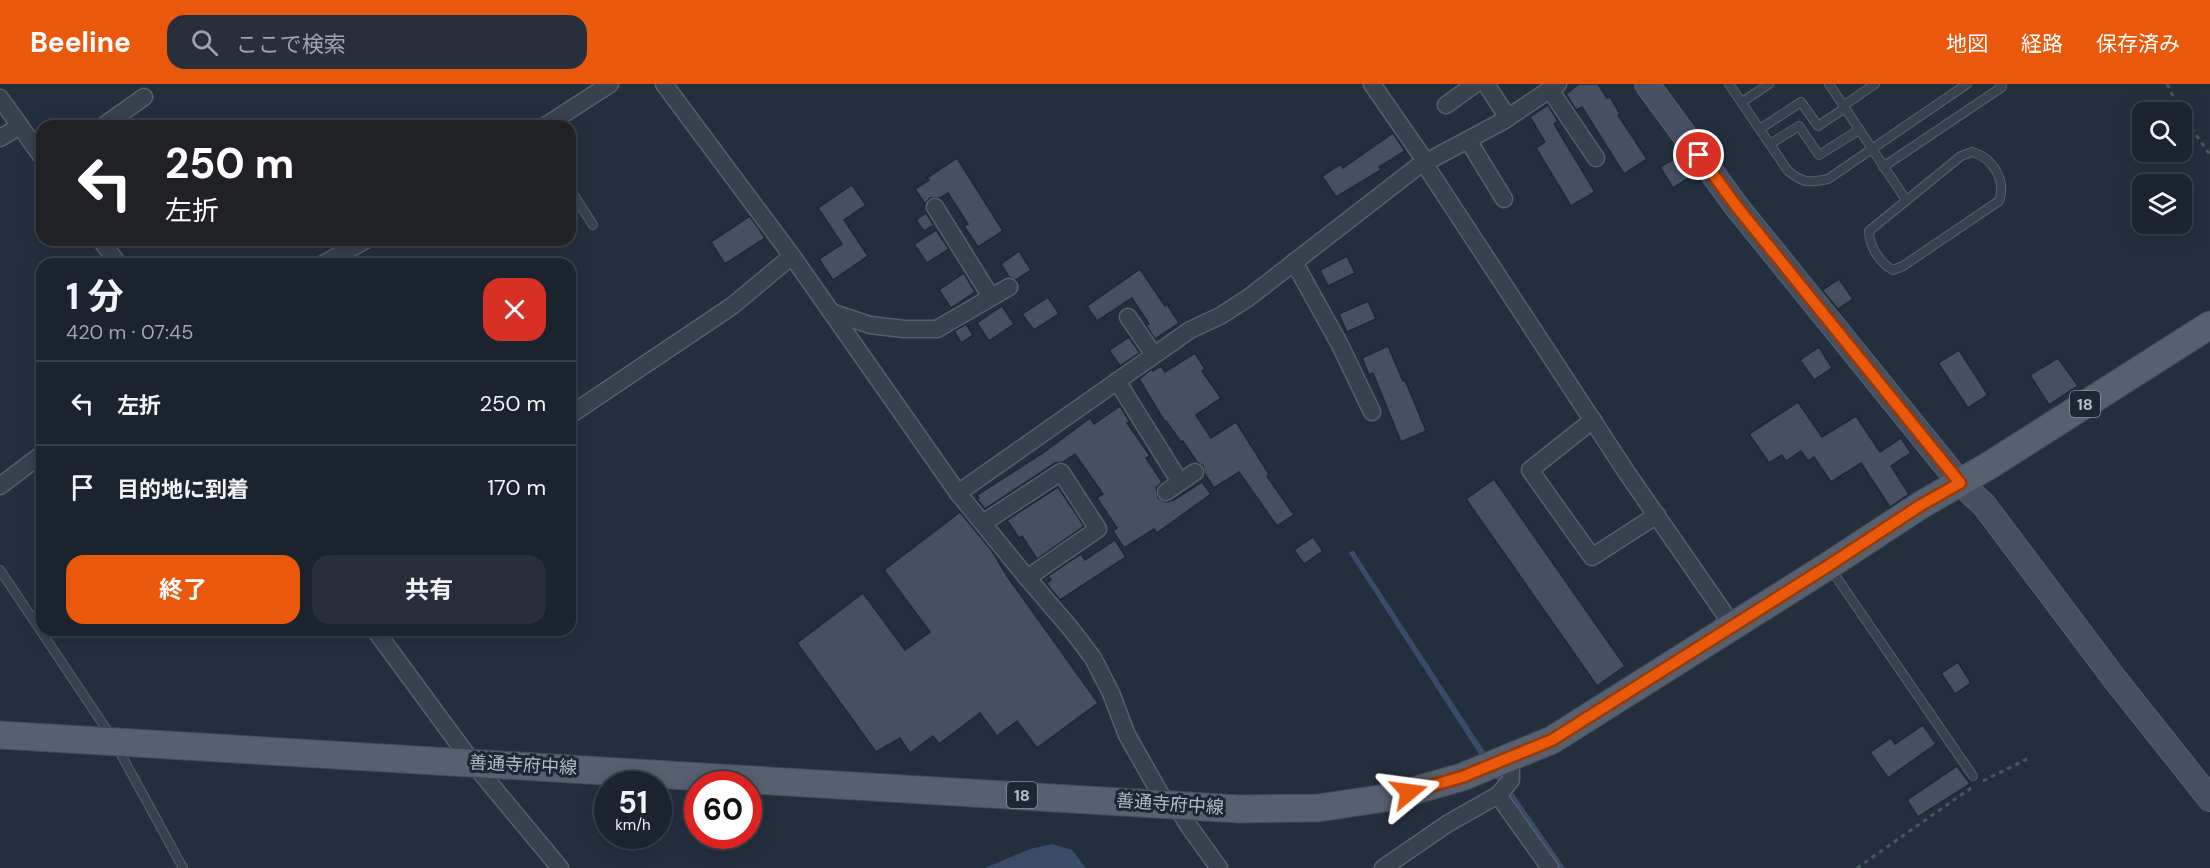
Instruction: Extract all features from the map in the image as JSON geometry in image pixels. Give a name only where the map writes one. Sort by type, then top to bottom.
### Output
[{"type":"main road","name":"善通寺府中線","points":[[0,735],[116,744],[472,762],[1282,809],[1358,803],[1392,797],[1462,777],[1552,740],[1921,505],[2208,329]]},
{"type":"street","points":[[554,120],[610,84]]},
{"type":"street","points":[[664,84],[792,256],[958,493],[1071,628],[1093,658],[1111,693],[1127,735],[1171,804],[1219,868]]},
{"type":"street","points":[[1372,84],[1593,420],[1733,626]]},
{"type":"street","points":[[1446,105],[1475,84]]},
{"type":"street","points":[[1486,84],[1508,118]]},
{"type":"street","points":[[1649,85],[1737,207],[1960,483],[1992,514],[2115,678],[2210,799]]},
{"type":"street","points":[[958,493],[1190,330],[1220,316],[1248,298],[1425,163],[1508,118],[1554,87],[1596,158]]},
{"type":"street","points":[[111,120],[144,97]]},
{"type":"street","points":[[0,98],[36,149]]},
{"type":"street","points":[[0,138],[20,126]]},
{"type":"street","points":[[1468,140],[1504,199]]},
{"type":"street","points":[[935,207],[991,297]]},
{"type":"street","points":[[334,258],[355,246]]},
{"type":"street","points":[[576,411],[732,306],[792,256]]},
{"type":"street","points":[[1294,262],[1340,345],[1372,412]]},
{"type":"street","points":[[831,312],[870,325],[904,329],[938,329],[1009,287]]},
{"type":"street","points":[[1128,317],[1154,355]]},
{"type":"street","points":[[1117,381],[1173,487],[1195,472]]},
{"type":"street","points":[[1593,420],[1530,470],[1592,557],[1657,516]]},
{"type":"street","points":[[0,486],[36,459]]},
{"type":"street","points":[[983,523],[1061,472],[1098,529],[1027,578]]},
{"type":"street","points":[[379,636],[472,762],[560,868]]},
{"type":"street","points":[[1383,868],[1447,824],[1498,795],[1511,780],[1507,760]]},
{"type":"street","points":[[1498,795],[1550,868]]},
{"type":"lane","points":[[1729,84],[1788,171],[1799,179],[1812,183],[1828,179],[1967,84]]},
{"type":"lane","points":[[1742,102],[1769,84]]},
{"type":"lane","points":[[1829,84],[1906,200]]},
{"type":"lane","points":[[1760,129],[1801,102],[1818,126],[1875,84]]},
{"type":"lane","points":[[1884,167],[2002,87],[2000,84]]},
{"type":"lane","points":[[1770,144],[1798,126],[1820,155],[1859,130]]},
{"type":"lane","points":[[1972,152],[1983,154],[2002,182],[2003,192],[1999,201],[1903,266],[1893,270],[1887,267],[1872,247],[1869,231],[1906,200],[1962,156],[1972,152]]},
{"type":"lane","points":[[576,198],[593,225]]},
{"type":"lane","points":[[1828,566],[1973,776]]},
{"type":"lane","points":[[0,570],[36,624]]},
{"type":"lane","points":[[44,636],[116,744],[183,868]]},
{"type":"path","points":[[2167,84],[2176,102]]},
{"type":"path","points":[[2192,129],[2210,155]]},
{"type":"path","points":[[1857,868],[1978,783],[2027,759]]},
{"type":"water","points":[[1353,550],[1485,752],[1565,868],[1559,868],[1479,754],[1349,553]]},
{"type":"water","points":[[1052,844],[1072,850],[1086,868],[985,868],[1030,849]]},
{"type":"building","points":[[1579,84],[1598,84],[1607,98],[1610,97],[1620,114],[1618,115],[1647,159],[1624,174],[1582,107],[1576,110],[1566,94]]},
{"type":"building","points":[[1548,105],[1558,121],[1554,124],[1595,192],[1571,206],[1536,148],[1545,142],[1530,117]]},
{"type":"building","points":[[1393,133],[1405,151],[1379,167],[1381,170],[1336,197],[1322,176],[1341,164],[1343,168]]},
{"type":"building","points":[[1681,155],[1695,174],[1673,188],[1660,167]]},
{"type":"building","points":[[957,158],[1003,231],[978,247],[964,226],[968,224],[948,193],[940,198],[930,198],[925,204],[915,189]]},
{"type":"building","points":[[852,185],[866,205],[844,220],[868,256],[833,280],[819,259],[842,244],[818,208]]},
{"type":"building","points":[[926,213],[934,225],[924,231],[916,220]]},
{"type":"building","points":[[750,216],[765,238],[725,264],[711,242]]},
{"type":"building","points":[[936,230],[949,249],[927,263],[914,244]]},
{"type":"building","points":[[1019,251],[1031,270],[1016,280],[1009,277],[1001,264]]},
{"type":"building","points":[[1347,256],[1355,273],[1328,286],[1320,270]]},
{"type":"building","points":[[1140,269],[1179,323],[1155,339],[1146,325],[1149,324],[1132,298],[1097,321],[1087,306]]},
{"type":"building","points":[[964,273],[975,292],[951,308],[939,290]]},
{"type":"building","points":[[1839,279],[1853,299],[1838,309],[1822,290]]},
{"type":"building","points":[[1048,297],[1059,314],[1034,330],[1022,314]]},
{"type":"building","points":[[1368,301],[1376,319],[1347,332],[1339,314]]},
{"type":"building","points":[[1002,306],[1014,324],[989,341],[977,323]]},
{"type":"building","points":[[966,324],[973,335],[961,343],[954,331]]},
{"type":"building","points":[[1129,337],[1140,353],[1120,366],[1109,350]]},
{"type":"building","points":[[1388,346],[1426,431],[1401,442],[1373,373],[1369,375],[1362,358]]},
{"type":"building","points":[[1819,347],[1832,368],[1814,380],[1800,360]]},
{"type":"building","points":[[1959,350],[1988,395],[1968,408],[1938,363]]},
{"type":"building","points":[[1195,353],[1205,369],[1202,371],[1221,398],[1196,415],[1211,438],[1236,422],[1269,474],[1267,476],[1294,515],[1277,526],[1239,472],[1214,488],[1203,466],[1197,462],[1183,441],[1181,442],[1165,422],[1139,379],[1152,369],[1153,371],[1161,366],[1165,372]]},
{"type":"building","points":[[2058,358],[2078,386],[2049,405],[2030,375]]},
{"type":"building","points":[[1798,402],[1822,437],[1856,416],[1880,452],[1901,438],[1911,453],[1891,466],[1909,494],[1890,507],[1861,463],[1831,482],[1814,457],[1808,461],[1801,451],[1786,461],[1782,455],[1769,463],[1749,434]]},
{"type":"building","points":[[1120,406],[1130,422],[1127,423],[1150,456],[1146,458],[1162,482],[1156,488],[1158,498],[1166,502],[1174,500],[1202,482],[1211,494],[1157,533],[1154,529],[1124,548],[1113,531],[1117,528],[1097,498],[1103,494],[1075,454],[1063,462],[1055,463],[985,509],[977,499],[979,498],[977,495],[1043,453],[1090,418],[1094,424]]},
{"type":"building","points":[[1494,479],[1625,666],[1597,686],[1466,499]]},
{"type":"building","points":[[1058,487],[1084,526],[1037,559],[1022,536],[1019,538],[1007,520]]},
{"type":"building","points":[[960,512],[992,551],[1007,576],[1098,703],[1037,748],[1017,721],[997,736],[980,713],[939,744],[933,736],[910,753],[900,738],[876,752],[797,643],[863,593],[905,650],[930,632],[884,570]]},
{"type":"building","points":[[1313,537],[1323,551],[1304,564],[1294,550]]},
{"type":"building","points":[[1115,540],[1126,557],[1060,600],[1046,583],[1051,580],[1048,576],[1081,554],[1085,560]]},
{"type":"building","points":[[1958,662],[1971,683],[1955,694],[1941,673]]},
{"type":"building","points":[[1923,725],[1936,744],[1888,778],[1870,752],[1891,738],[1895,744]]},
{"type":"building","points":[[1957,766],[1970,784],[1918,817],[1907,800]]},
{"type":"route","points":[[1409,792],[1462,777],[1552,740],[1921,505],[1960,483],[1737,207],[1699,155]]}]
